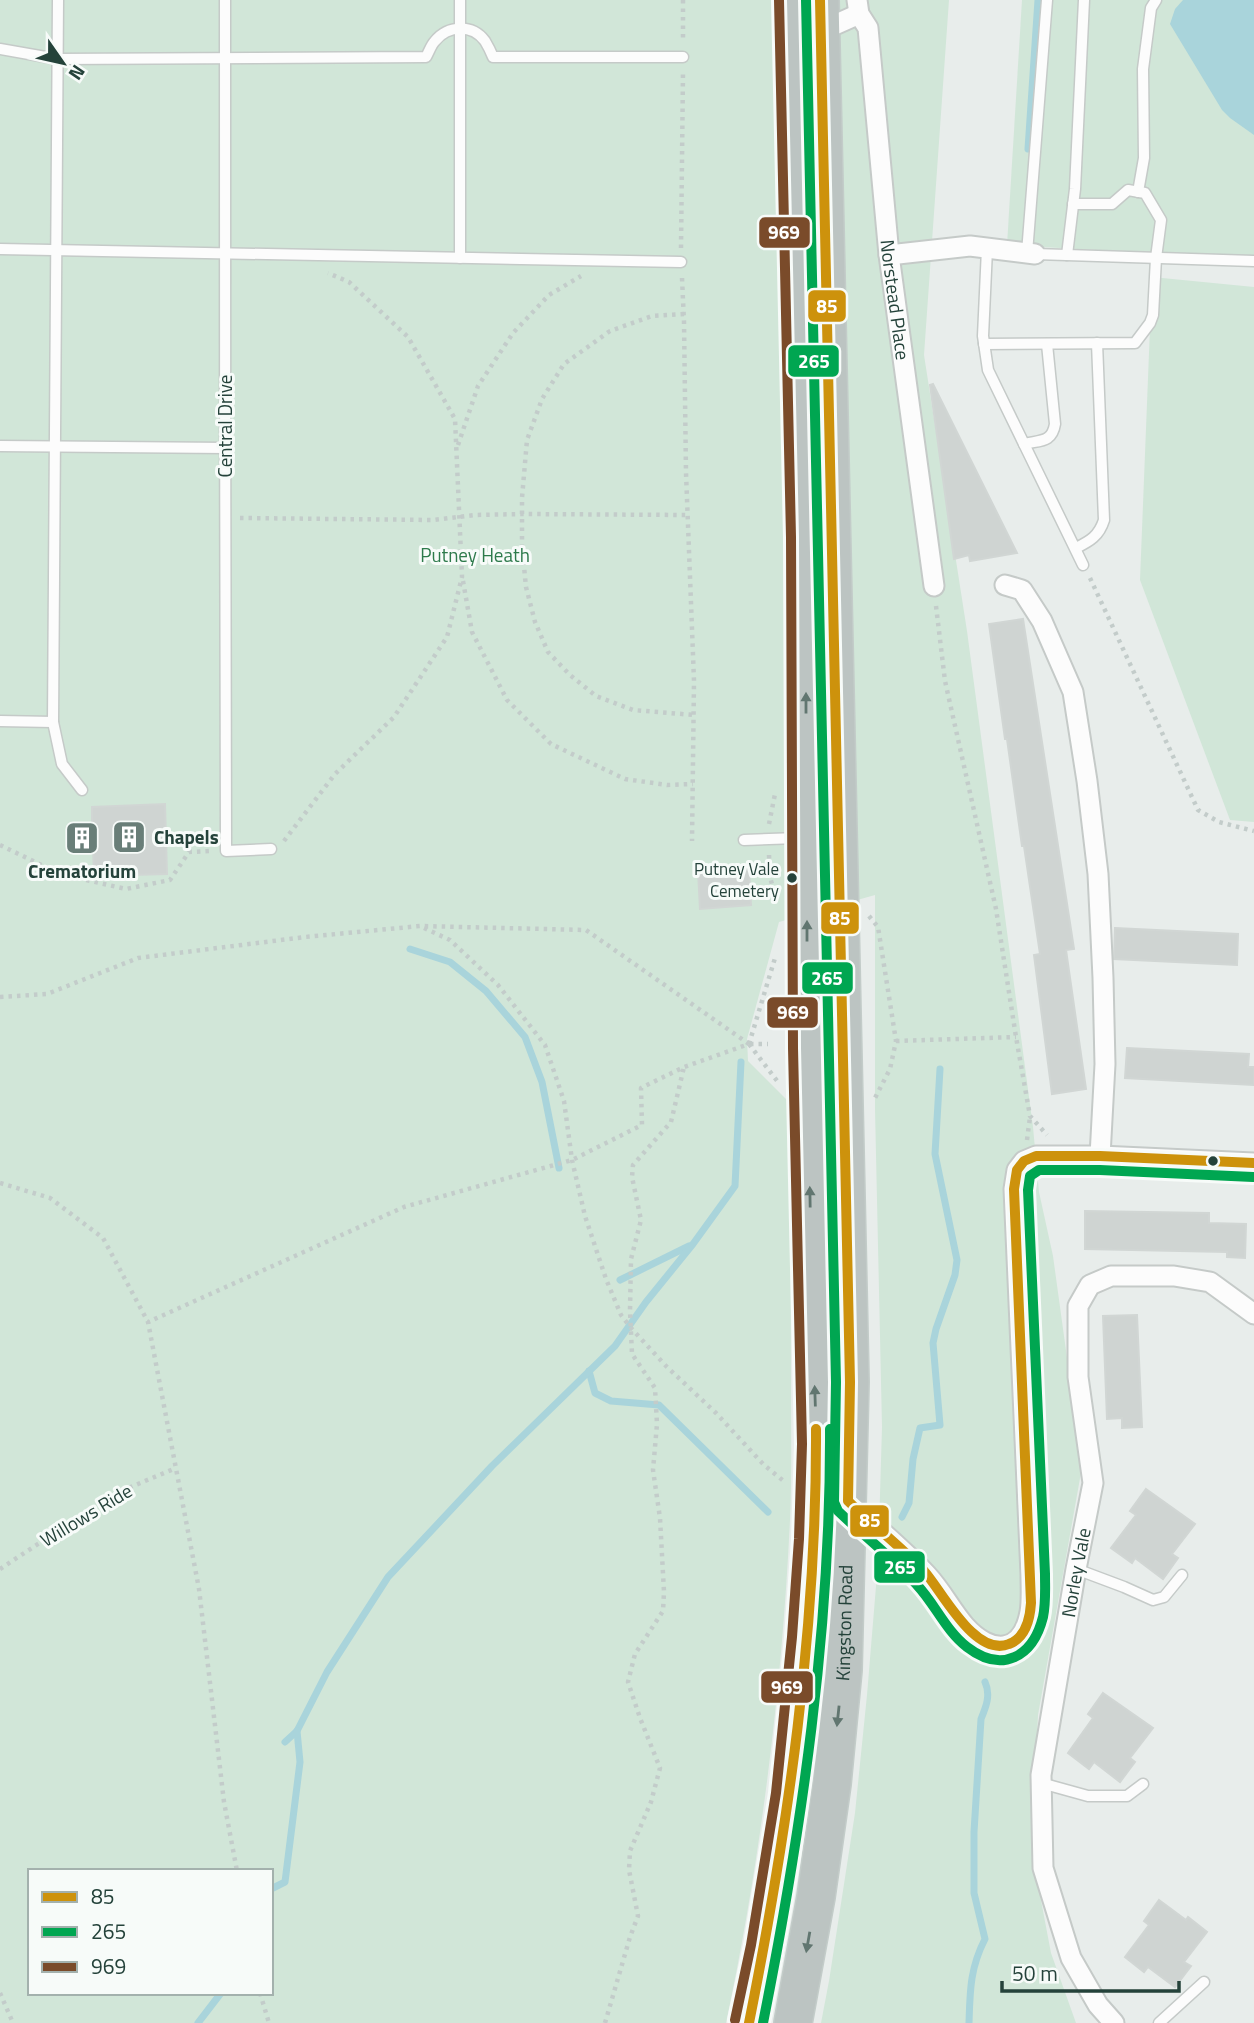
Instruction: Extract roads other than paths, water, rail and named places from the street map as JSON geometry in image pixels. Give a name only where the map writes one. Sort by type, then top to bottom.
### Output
[{"type":"highway","name":"Kingston Road","points":[[749,2023],[765,1948],[790,1795],[806,1638],[816,1444],[808,1062],[805,537],[793,0]]},
{"type":"highway","name":"Kingston Road","points":[[793,2023],[816,1897],[832,1784],[843,1670],[850,1368],[821,15]]},
{"type":"street","name":"Norstead Place","points":[[821,15],[858,7],[868,28],[889,255],[934,586]]},
{"type":"street","points":[[889,255],[970,246],[1031,253]]},
{"type":"street","points":[[1005,585],[1022,590],[1042,621],[1073,692],[1098,874],[1105,1064],[1100,1156]]},
{"type":"street","points":[[848,1502],[926,1574],[968,1629],[983,1641],[1000,1648],[1014,1643],[1022,1634],[1030,1613],[1031,1575],[1014,1189],[1017,1170],[1024,1161],[1036,1156],[1254,1163]]},
{"type":"street","name":"Norley Vale","points":[[1114,2023],[1098,2005],[1070,1958],[1042,1868],[1041,1775],[1093,1483],[1078,1377],[1079,1306],[1090,1285],[1111,1276],[1174,1276],[1210,1282],[1254,1314]]},
{"type":"lane","points":[[58,0],[52,722],[62,764],[82,790]]},
{"type":"lane","name":"Central Drive","points":[[225,0],[223,254],[226,851],[275,849]]},
{"type":"lane","points":[[460,0],[460,258]]},
{"type":"lane","points":[[1047,0],[1031,253],[1254,261]]},
{"type":"lane","points":[[1067,255],[1073,204],[1084,0]]},
{"type":"lane","points":[[1138,192],[1144,158],[1143,69],[1151,8],[1156,0]]},
{"type":"lane","points":[[0,49],[57,59],[426,57],[434,42],[444,32],[460,27],[474,32],[485,41],[493,57],[683,57]]},
{"type":"lane","points":[[984,344],[1135,343],[1150,323],[1153,314],[1160,220],[1145,194],[1128,190],[1112,204],[1073,204]]},
{"type":"lane","points":[[987,248],[984,344],[988,370],[1083,565]]},
{"type":"lane","points":[[0,249],[681,262]]},
{"type":"lane","points":[[1076,548],[1095,538],[1104,520],[1097,343]]},
{"type":"lane","points":[[1024,444],[1048,438],[1053,434],[1055,424],[1047,344]]},
{"type":"lane","points":[[0,446],[226,447]]},
{"type":"lane","points":[[0,721],[52,722]]},
{"type":"lane","points":[[744,840],[806,838]]},
{"type":"lane","points":[[1076,1569],[1153,1600],[1164,1597],[1182,1575]]},
{"type":"lane","points":[[1041,1783],[1088,1796],[1128,1796],[1143,1784]]},
{"type":"lane","points":[[1159,2023],[1204,1982]]},
{"type":"water","points":[[1183,0],[1254,0],[1254,135],[1222,110],[1170,24],[1175,9]]},
{"type":"waterway","points":[[1028,149],[1038,0]]},
{"type":"waterway","points":[[410,949],[450,962],[486,991],[525,1037],[542,1082],[559,1168]]},
{"type":"waterway","points":[[285,1742],[297,1731],[327,1672],[388,1577],[492,1466],[615,1346],[735,1186],[741,1062]]},
{"type":"waterway","points":[[902,1517],[909,1503],[913,1459],[920,1428],[940,1425],[933,1343],[955,1275],[957,1260],[935,1154],[940,1069]]},
{"type":"waterway","points":[[620,1280],[689,1246]]},
{"type":"waterway","points":[[589,1371],[595,1393],[611,1401],[659,1405],[768,1512]]},
{"type":"waterway","points":[[969,2023],[974,1970],[985,1939],[974,1893],[974,1832],[981,1719],[988,1696],[985,1682]]},
{"type":"waterway","points":[[273,1888],[285,1882],[300,1762],[297,1731]]},
{"type":"waterway","points":[[198,2023],[219,1995]]},
{"type":"place","name":"Chapels","points":[[129,837]]},
{"type":"place","name":"Crematorium","points":[[82,838]]},
{"type":"place","name":"Putney Vale Cemetery","points":[[792,878]]},
{"type":"park label","name":"Putney Heath","points":[[475,555]]}]
